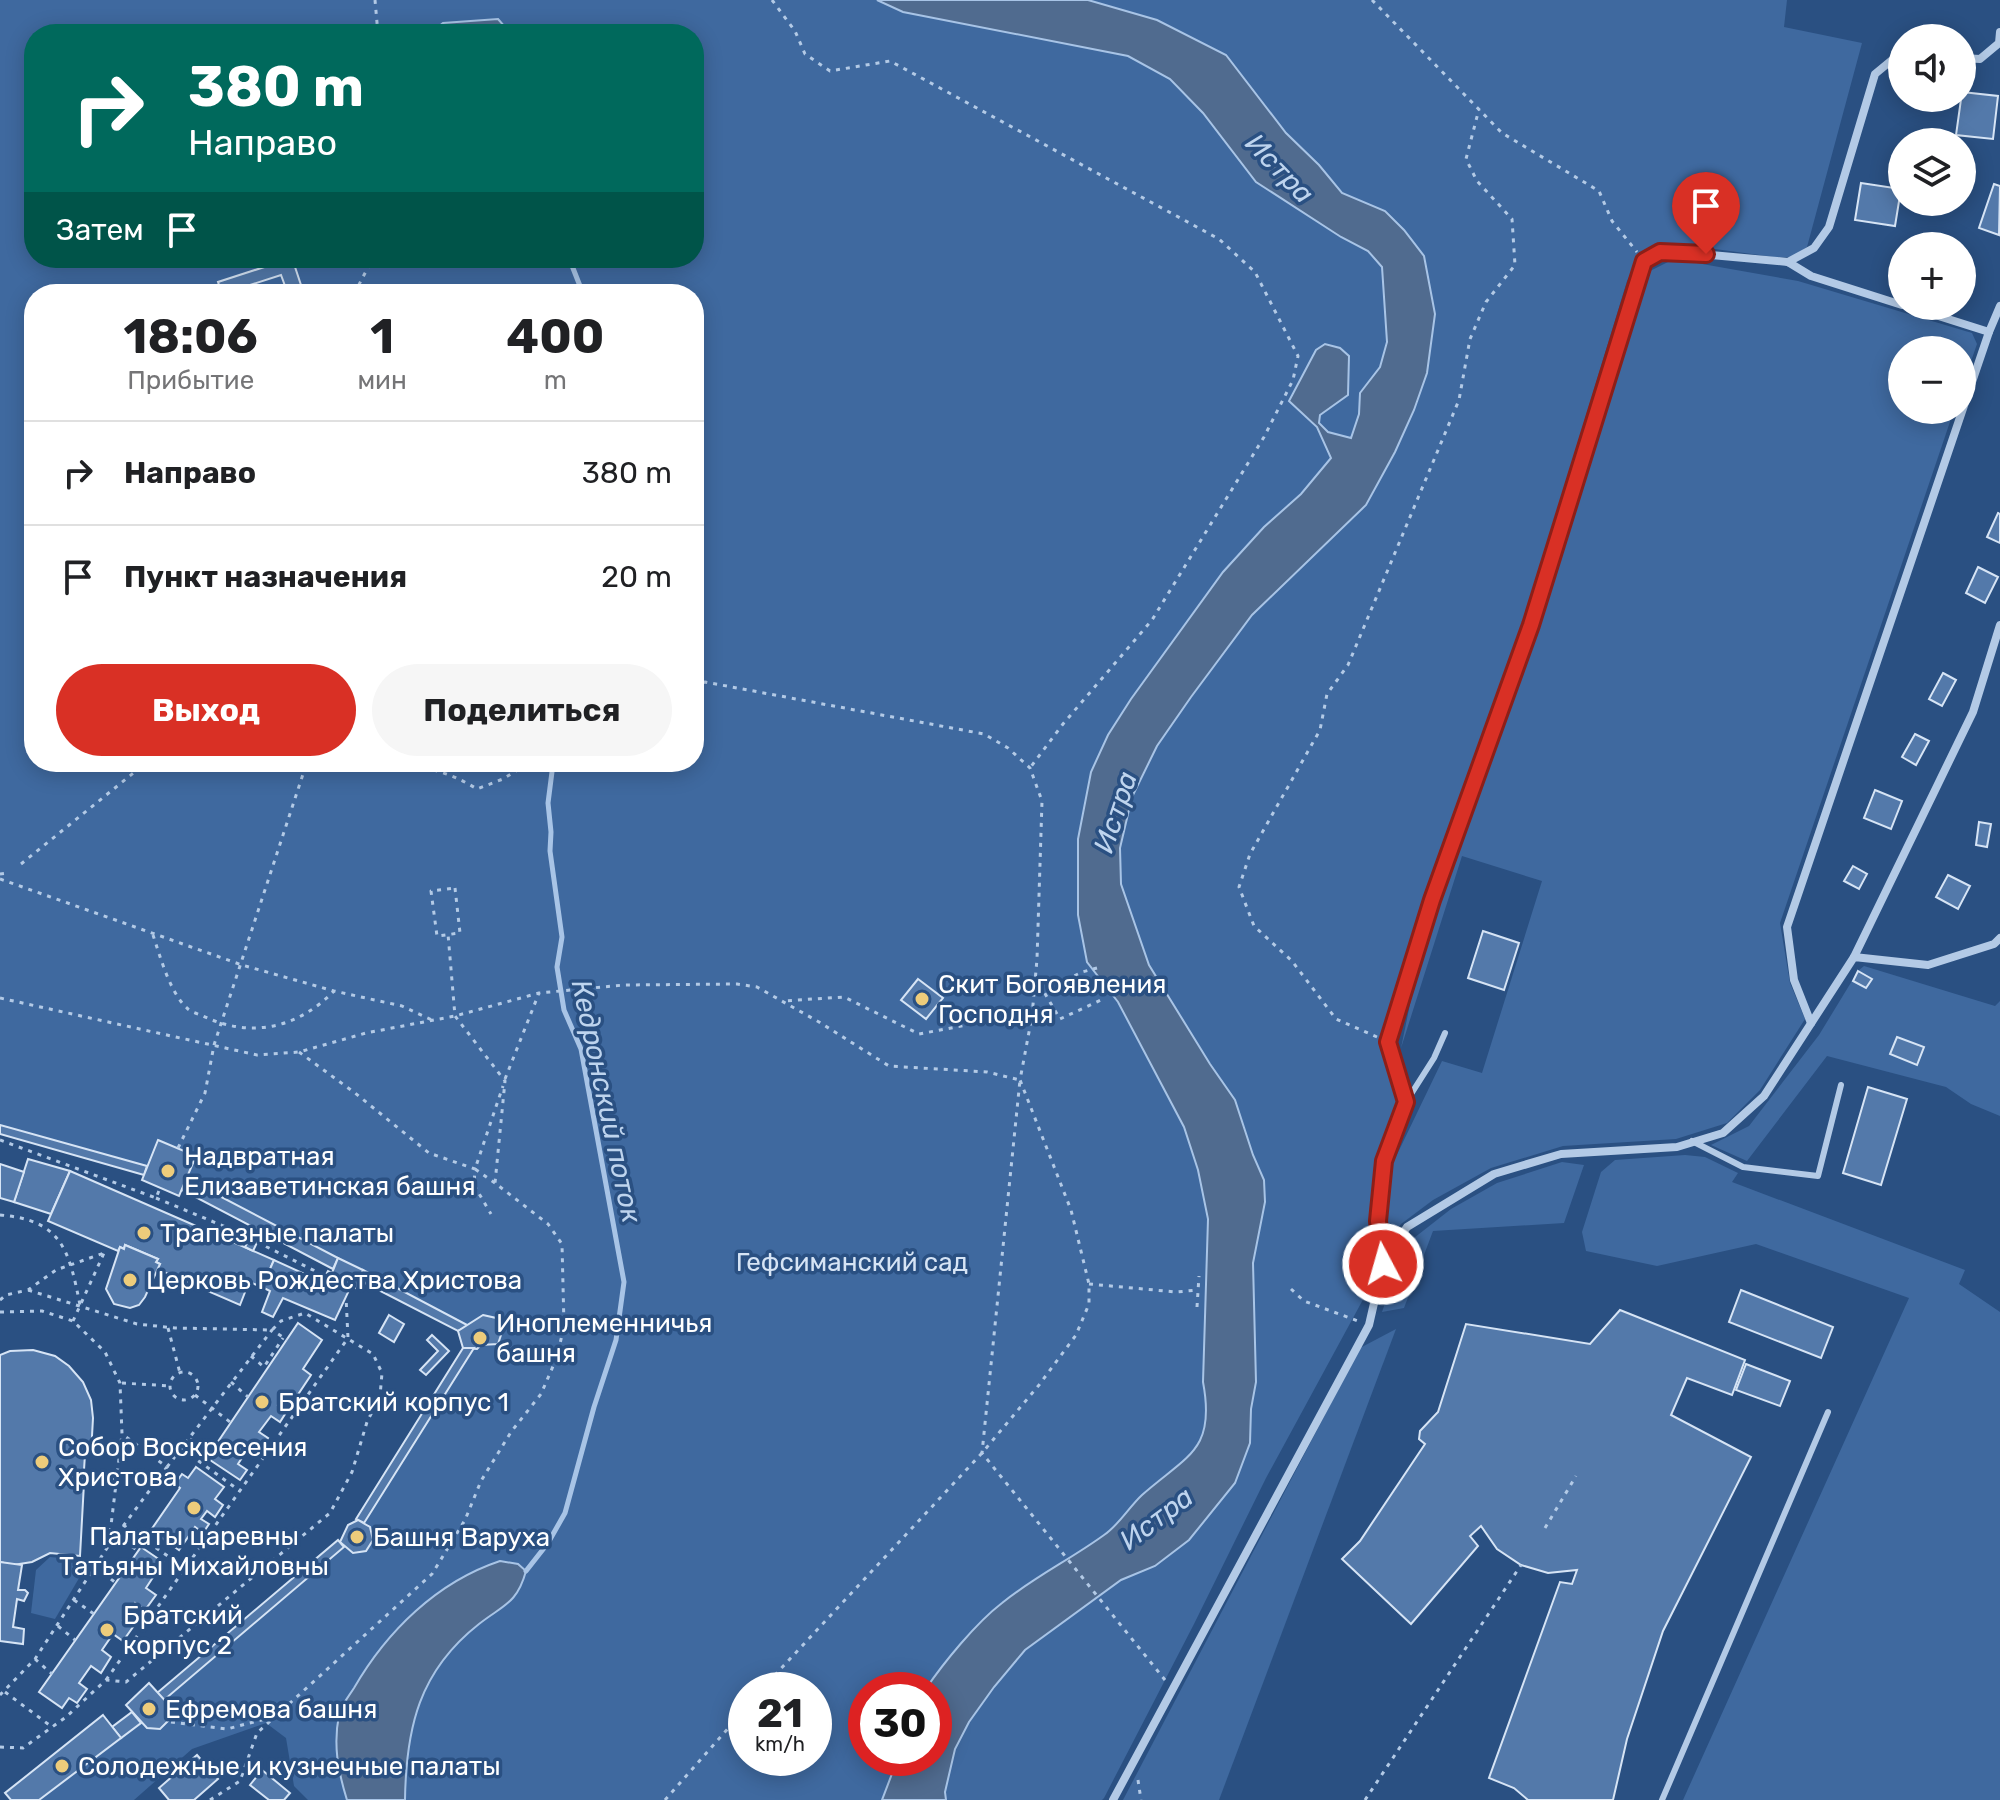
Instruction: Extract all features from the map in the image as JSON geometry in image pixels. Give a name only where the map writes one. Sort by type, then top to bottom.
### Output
[{"type":"street","points":[[1976,59],[1980,59],[1999,43],[2000,32]]},
{"type":"street","points":[[1788,262],[1814,248],[1829,227],[1875,74],[1888,63]]},
{"type":"street","points":[[1113,1800],[1369,1325],[1383,1264],[1378,1221],[1384,1161],[1406,1102],[1388,1042],[1432,900],[1531,625],[1644,261],[1660,252],[1678,252],[1788,262],[1811,276],[1888,300]]},
{"type":"street","points":[[1811,1023],[1794,980],[1787,927],[2000,306]]},
{"type":"street","points":[[1951,320],[1989,332]]},
{"type":"street","points":[[1383,1264],[1407,1227],[1494,1174],[1561,1154],[1677,1147],[1723,1133],[1764,1096],[1854,957],[1973,712],[2000,625]]},
{"type":"street","points":[[1854,957],[1928,965],[1994,944],[2000,938]]},
{"type":"lane","points":[[1406,1102],[1434,1058],[1445,1033]]},
{"type":"lane","points":[[1692,1141],[1743,1167],[1818,1176],[1841,1085]]},
{"type":"lane","points":[[1662,1800],[1828,1412]]},
{"type":"path","points":[[375,0],[377,24]]},
{"type":"path","points":[[772,0],[795,31],[805,54],[830,71],[890,61],[1219,239],[1255,272],[1298,356],[1293,380],[1264,437],[1152,620],[1063,724],[1030,768]]},
{"type":"path","points":[[1372,0],[1502,133],[1599,191],[1612,221],[1644,261]]},
{"type":"path","points":[[1388,1042],[1336,1019],[1292,961],[1254,926],[1239,887],[1250,854],[1320,730],[1327,694],[1348,665],[1437,456],[1459,400],[1475,326],[1486,302],[1515,265],[1512,219],[1477,181],[1466,159],[1479,109]]},
{"type":"path","points":[[704,682],[984,734],[1008,748],[1030,768],[1042,801],[1037,959],[1032,1016],[1020,1080],[982,1453],[1172,1689]]},
{"type":"path","points":[[21,864],[135,772]]},
{"type":"path","points":[[178,1148],[205,1093],[214,1045],[304,772]]},
{"type":"path","points":[[444,772],[477,789],[514,772]]},
{"type":"path","points":[[0,877],[8,873]]},
{"type":"path","points":[[0,877],[242,965],[402,1006],[432,1020]]},
{"type":"path","points":[[455,888],[460,933],[448,934],[437,936],[431,891],[455,888]]},
{"type":"path","points":[[153,933],[165,972],[187,1008],[221,1025],[266,1028],[296,1020],[317,1008],[334,991]]},
{"type":"path","points":[[448,934],[455,1016],[505,1081],[495,1183]]},
{"type":"path","points":[[1097,968],[1082,972],[1044,992],[1060,1019],[1101,1000],[1103,978]]},
{"type":"path","points":[[0,998],[257,1055],[299,1052],[366,1033],[455,1016],[539,993],[661,984],[737,984],[757,987],[783,1001],[889,1066],[987,1072],[1020,1080]]},
{"type":"path","points":[[491,1214],[474,1185],[475,1169],[539,993]]},
{"type":"path","points":[[783,1001],[844,997],[919,1034],[1015,1016],[1032,1016],[1053,1009]]},
{"type":"path","points":[[210,1800],[240,1781],[257,1733],[432,1574],[465,1520],[481,1481],[511,1432],[541,1394],[557,1357],[564,1326],[562,1244],[548,1224],[475,1169],[429,1153],[299,1052]]},
{"type":"path","points":[[778,1672],[982,1453],[1076,1335],[1089,1304],[1089,1284],[1071,1210],[1020,1080]]},
{"type":"path","points":[[0,1140],[250,1237]]},
{"type":"path","points":[[156,1198],[160,1188]]},
{"type":"path","points":[[0,1215],[21,1217],[54,1233],[72,1264],[80,1305]]},
{"type":"path","points":[[257,1242],[325,1276]]},
{"type":"path","points":[[0,1300],[6,1295],[28,1290],[56,1270],[104,1253],[73,1321]]},
{"type":"path","points":[[1197,1307],[1199,1276]]},
{"type":"path","points":[[1089,1284],[1176,1292],[1198,1290]]},
{"type":"path","points":[[1291,1289],[1304,1301],[1369,1325]]},
{"type":"path","points":[[28,1290],[137,1324],[168,1328],[272,1330],[285,1339],[264,1367],[251,1356]]},
{"type":"path","points":[[0,1747],[23,1748],[106,1680],[348,1338],[346,1297]]},
{"type":"path","points":[[0,1312],[42,1311],[73,1321],[105,1352],[120,1383],[122,1434],[109,1545]]},
{"type":"path","points":[[0,1695],[35,1659],[123,1525],[281,1321],[305,1313],[373,1354],[382,1373],[380,1396],[367,1422],[352,1472],[330,1513],[126,1682],[106,1680]]},
{"type":"path","points":[[168,1328],[180,1373]]},
{"type":"path","points":[[180,1373],[189,1373],[195,1379],[195,1395],[187,1399],[179,1399],[172,1394],[170,1386],[173,1377],[180,1373]]},
{"type":"path","points":[[231,1382],[248,1397]]},
{"type":"path","points":[[120,1383],[170,1386]]},
{"type":"path","points":[[195,1395],[230,1422]]},
{"type":"path","points":[[122,1434],[167,1467]]},
{"type":"path","points":[[190,1439],[210,1452]]},
{"type":"path","points":[[182,1449],[240,1491]]},
{"type":"path","points":[[1545,1528],[1576,1476]]},
{"type":"path","points":[[82,1477],[118,1479]]},
{"type":"path","points":[[123,1525],[185,1568]]},
{"type":"path","points":[[116,1535],[138,1551]]},
{"type":"path","points":[[1365,1800],[1521,1565]]},
{"type":"path","points":[[95,1567],[116,1583]]},
{"type":"path","points":[[74,1600],[94,1614]]},
{"type":"path","points":[[58,1626],[75,1640]]},
{"type":"path","points":[[35,1659],[52,1674]]},
{"type":"path","points":[[5,1692],[52,1727]]},
{"type":"path","points":[[171,1722],[227,1729],[275,1716]]},
{"type":"path","points":[[665,1800],[728,1728]]},
{"type":"green space","name":"Гефсиманский сад","points":[[0,0],[877,0],[903,12],[1128,56],[1170,79],[1203,113],[1256,182],[1368,251],[1382,267],[1387,342],[1380,367],[1360,393],[1359,414],[1351,439],[1328,432],[1319,423],[1320,415],[1348,395],[1349,356],[1340,348],[1325,344],[1290,401],[1317,427],[1331,458],[1301,494],[1264,527],[1223,572],[1131,699],[1108,735],[1091,772],[1078,839],[1078,915],[1087,962],[1118,1002],[1184,1127],[1198,1170],[1208,1219],[1203,1382],[1206,1405],[1201,1438],[1185,1460],[1142,1495],[1109,1531],[992,1611],[938,1672],[848,1672],[848,1776],[891,1776],[882,1800],[308,1800],[294,1786],[286,1738],[266,1723],[192,1749],[134,1800],[39,1800],[141,1723],[147,1728],[160,1729],[169,1720],[170,1706],[164,1700],[344,1547],[353,1553],[366,1551],[373,1540],[370,1527],[364,1523],[474,1348],[497,1344],[503,1329],[496,1318],[491,1317],[477,1319],[469,1326],[187,1179],[196,1156],[159,1140],[147,1166],[0,1125]]},
{"type":"green space","points":[[1088,0],[1787,0],[1784,27],[1862,43],[1807,247],[1792,257],[1774,257],[1661,244],[1641,254],[1627,281],[1526,612],[1423,897],[1380,1041],[1383,1055],[1398,1086],[1398,1108],[1375,1164],[1371,1223],[1374,1255],[1366,1294],[1266,1478],[1104,1798],[946,1800],[955,1749],[994,1687],[1025,1649],[1121,1580],[1155,1566],[1250,1443],[1256,1382],[1253,1263],[1265,1202],[1264,1180],[1235,1100],[1149,965],[1121,884],[1120,848],[1132,797],[1157,746],[1191,697],[1252,615],[1366,505],[1395,452],[1385,211],[1342,193],[1286,133],[1258,95],[1189,37],[1157,20]]},
{"type":"green space","points":[[1674,259],[1798,281],[1888,308],[1888,320],[1928,320],[1973,336],[1888,336],[1888,424],[1949,424],[1780,923],[1790,983],[1805,1019],[1760,1090],[1727,1123],[1676,1139],[1563,1146],[1491,1168],[1433,1200],[1401,1224],[1385,1248],[1391,1167],[1442,1061],[1482,1073],[1542,881],[1462,856],[1401,1048],[1416,975],[1470,813],[1537,635],[1650,271]]},
{"type":"green space","points":[[1864,966],[1995,1006],[2000,1001],[2000,1116],[1971,1104],[1946,1087],[1827,1056],[1747,1161],[1711,1145],[1749,1126],[1819,1035]]},
{"type":"green space","points":[[1685,1155],[1705,1157],[1738,1173],[1732,1182],[1965,1270],[1959,1284],[2000,1312],[2000,1800],[1683,1800],[1909,1298],[1756,1244],[1657,1266],[1586,1251],[1582,1232],[1601,1172],[1615,1160]]},
{"type":"green space","points":[[1562,1162],[1584,1165],[1564,1223],[1433,1231],[1404,1308],[1382,1312],[1405,1245],[1451,1209],[1497,1183]]},
{"type":"green space","points":[[1396,1329],[1219,1800],[1123,1800],[1360,1348]]},
{"type":"green space","points":[[50,1557],[81,1560],[85,1568],[55,1619],[31,1613],[36,1570]]},
{"type":"water","name":"Истра","points":[[877,0],[1088,0],[1157,20],[1226,55],[1286,133],[1342,193],[1385,211],[1404,230],[1424,256],[1435,314],[1427,373],[1414,410],[1366,505],[1252,615],[1191,697],[1157,746],[1132,797],[1120,848],[1121,884],[1149,965],[1235,1100],[1264,1180],[1265,1202],[1253,1263],[1256,1382],[1250,1443],[1235,1483],[1189,1540],[1155,1566],[1121,1580],[1025,1650],[969,1722],[952,1762],[952,1672],[938,1672],[941,1667],[992,1611],[1109,1531],[1142,1495],[1185,1460],[1201,1438],[1205,1423],[1203,1382],[1208,1219],[1198,1170],[1184,1127],[1118,1002],[1087,962],[1078,915],[1078,839],[1091,772],[1108,735],[1131,699],[1223,572],[1264,527],[1301,494],[1331,458],[1317,427],[1289,401],[1316,350],[1325,344],[1340,348],[1349,356],[1348,395],[1320,415],[1319,423],[1328,432],[1351,438],[1359,414],[1360,393],[1380,367],[1387,342],[1382,267],[1368,251],[1256,182],[1203,113],[1170,79],[1128,56],[903,12]]},
{"type":"water","points":[[498,19],[502,24],[442,24]]},
{"type":"water","points":[[500,1561],[518,1564],[526,1571],[522,1582],[508,1603],[459,1642],[429,1681],[413,1725],[405,1800],[347,1800],[337,1747],[337,1726],[345,1701],[382,1647],[416,1611],[455,1582]]},
{"type":"water","points":[[891,1776],[949,1776],[946,1800],[882,1800]]},
{"type":"building","points":[[1976,94],[1998,96],[1993,139],[1976,137],[1976,128],[1957,128],[1959,112],[1976,112]]},
{"type":"building","points":[[1861,183],[1888,187],[1888,216],[1897,216],[1895,226],[1855,220]]},
{"type":"building","points":[[1994,184],[2000,186],[1999,235],[1979,228]]},
{"type":"building","points":[[261,268],[295,268],[301,284],[284,284],[281,275],[253,284],[218,282]]},
{"type":"building","points":[[2000,514],[2000,543],[1987,537]]},
{"type":"building","points":[[1978,567],[1998,577],[1985,603],[1966,593]]},
{"type":"building","points":[[1943,673],[1956,680],[1942,706],[1929,699]]},
{"type":"building","points":[[1915,734],[1929,741],[1916,765],[1902,757]]},
{"type":"building","points":[[1875,790],[1902,801],[1891,829],[1864,818]]},
{"type":"building","points":[[1979,822],[1991,824],[1987,847],[1976,845]]},
{"type":"building","points":[[1853,866],[1867,874],[1859,889],[1844,881]]},
{"type":"building","points":[[1948,875],[1970,886],[1958,909],[1936,897]]},
{"type":"building","points":[[1483,931],[1519,943],[1504,990],[1468,978]]},
{"type":"building","points":[[1858,971],[1872,979],[1866,988],[1853,981]]},
{"type":"building","name":"Скит Богоявления Господня","points":[[918,979],[943,998],[926,1019],[901,1000]]},
{"type":"building","points":[[1897,1037],[1924,1047],[1917,1065],[1890,1054]]},
{"type":"building","points":[[1868,1087],[1907,1099],[1881,1185],[1843,1173]]},
{"type":"building","points":[[0,1125],[147,1166],[144,1175],[0,1134]]},
{"type":"building","name":"Надвратная Елизаветинская башня","points":[[158,1140],[196,1156],[179,1196],[142,1180]]},
{"type":"building","points":[[28,1159],[70,1171],[51,1214],[14,1202]]},
{"type":"building","points":[[0,1164],[24,1172],[14,1202],[0,1198]]},
{"type":"building","name":"Трапезные палаты","points":[[70,1171],[274,1260],[262,1287],[249,1282],[240,1305],[157,1269],[160,1264],[156,1262],[158,1259],[125,1245],[118,1251],[48,1221]]},
{"type":"building","points":[[187,1179],[338,1258],[333,1269],[182,1190]]},
{"type":"building","points":[[255,1228],[262,1232],[253,1251],[245,1247]]},
{"type":"building","name":"Церковь Рождества Христова","points":[[125,1245],[158,1259],[156,1262],[160,1264],[145,1297],[139,1305],[130,1308],[114,1304],[106,1289],[120,1247],[124,1249]]},
{"type":"building","points":[[338,1258],[363,1270],[355,1288],[351,1286],[335,1320],[283,1298],[273,1317],[262,1312],[270,1291],[262,1287],[274,1260],[322,1282],[328,1271],[332,1273]]},
{"type":"building","points":[[363,1270],[469,1326],[458,1331],[359,1280]]},
{"type":"building","points":[[1741,1290],[1833,1327],[1821,1358],[1729,1322]]},
{"type":"building","points":[[1620,1310],[1745,1360],[1732,1395],[1687,1378],[1671,1415],[1751,1457],[1663,1631],[1627,1739],[1613,1800],[1528,1800],[1514,1788],[1489,1778],[1560,1582],[1572,1584],[1577,1570],[1548,1573],[1521,1565],[1497,1549],[1481,1526],[1470,1536],[1478,1546],[1411,1624],[1342,1559],[1360,1541],[1425,1444],[1419,1439],[1420,1431],[1438,1412],[1466,1324],[1590,1344]]},
{"type":"building","points":[[389,1315],[404,1324],[394,1342],[379,1333]]},
{"type":"building","name":"Иноплеменничья башня","points":[[483,1315],[496,1318],[503,1329],[498,1344],[481,1345],[477,1349],[463,1348],[458,1331]]},
{"type":"building","name":"Братский корпус 1","points":[[298,1323],[322,1340],[303,1369],[311,1375],[295,1399],[286,1393],[278,1405],[287,1411],[280,1422],[271,1416],[259,1432],[268,1438],[260,1450],[251,1444],[238,1464],[247,1470],[240,1480],[207,1458]]},
{"type":"building","points":[[432,1335],[449,1351],[426,1375],[420,1370],[438,1351],[427,1340]]},
{"type":"building","points":[[463,1348],[474,1348],[364,1523],[356,1519]]},
{"type":"building","name":"Собор Воскресения Христова","points":[[33,1350],[55,1356],[83,1382],[91,1400],[93,1418],[91,1454],[85,1454],[81,1481],[84,1483],[80,1556],[50,1553],[32,1562],[13,1565],[0,1562],[0,1355],[10,1351]]},
{"type":"building","points":[[1746,1364],[1790,1381],[1780,1406],[1736,1390]]},
{"type":"building","name":"Палаты царевны Татьяны Михайловны","points":[[196,1467],[224,1487],[215,1499],[223,1505],[215,1517],[207,1511],[201,1519],[209,1524],[203,1533],[195,1527],[179,1550],[151,1530],[180,1488],[175,1484],[182,1474],[188,1478]]},
{"type":"building","name":"Башня Варуха","points":[[358,1520],[370,1527],[373,1540],[366,1551],[353,1553],[340,1542],[348,1525]]},
{"type":"building","points":[[338,1540],[344,1547],[164,1700],[157,1693]]},
{"type":"building","name":"Братский корпус 2","points":[[141,1547],[163,1562],[146,1588],[156,1595],[145,1610],[135,1603],[123,1620],[133,1627],[123,1641],[113,1634],[102,1650],[111,1657],[101,1673],[91,1666],[79,1683],[87,1689],[77,1703],[69,1698],[62,1708],[39,1692]]},
{"type":"building","points":[[0,1562],[22,1565],[18,1590],[28,1593],[24,1601],[17,1599],[13,1627],[24,1629],[23,1644],[0,1641]]},
{"type":"building","name":"Ефремова башня","points":[[149,1683],[170,1706],[169,1720],[160,1729],[147,1728],[126,1705]]},
{"type":"building","points":[[132,1712],[141,1723],[121,1738],[112,1727]]},
{"type":"building","name":"Солодежные и кузнечные палаты","points":[[103,1715],[121,1738],[39,1800],[11,1800],[5,1793]]},
{"type":"building","points":[[197,1755],[218,1779],[194,1800],[169,1800],[159,1788]]},
{"type":"building","points":[[262,1770],[290,1793],[284,1800],[269,1800],[250,1785]]},
{"type":"waterway","name":"Кедронский поток","points":[[573,268],[579,284]]},
{"type":"waterway","name":"Кедронский поток","points":[[526,1571],[548,1543],[565,1513],[616,1340],[624,1282],[581,1049],[564,1010],[557,967],[562,937],[550,851],[548,803],[552,772]]},
{"type":"place","name":"Скит Богоявления Господня","points":[[922,999]]},
{"type":"place","name":"Надвратная Елизаветинская башня","points":[[168,1171]]},
{"type":"place","name":"Трапезные палаты","points":[[144,1233]]},
{"type":"place","name":"Церковь Рождества Христова","points":[[130,1280]]},
{"type":"place","name":"Иноплеменничья башня","points":[[480,1338]]},
{"type":"place","name":"Братский корпус 1","points":[[262,1402]]},
{"type":"place","name":"Собор Воскресения Христова","points":[[42,1462]]},
{"type":"place","name":"Палаты царевны Татьяны Михайловны","points":[[194,1508]]},
{"type":"place","name":"Башня Варуха","points":[[357,1537]]},
{"type":"place","name":"Братский корпус 2","points":[[107,1630]]},
{"type":"place","name":"Ефремова башня","points":[[149,1709]]},
{"type":"place","name":"Солодежные и кузнечные палаты","points":[[62,1766]]},
{"type":"route","points":[[1383,1264],[1378,1221],[1384,1161],[1406,1102],[1388,1042],[1432,900],[1531,625],[1644,261],[1660,252],[1706,254]]}]
